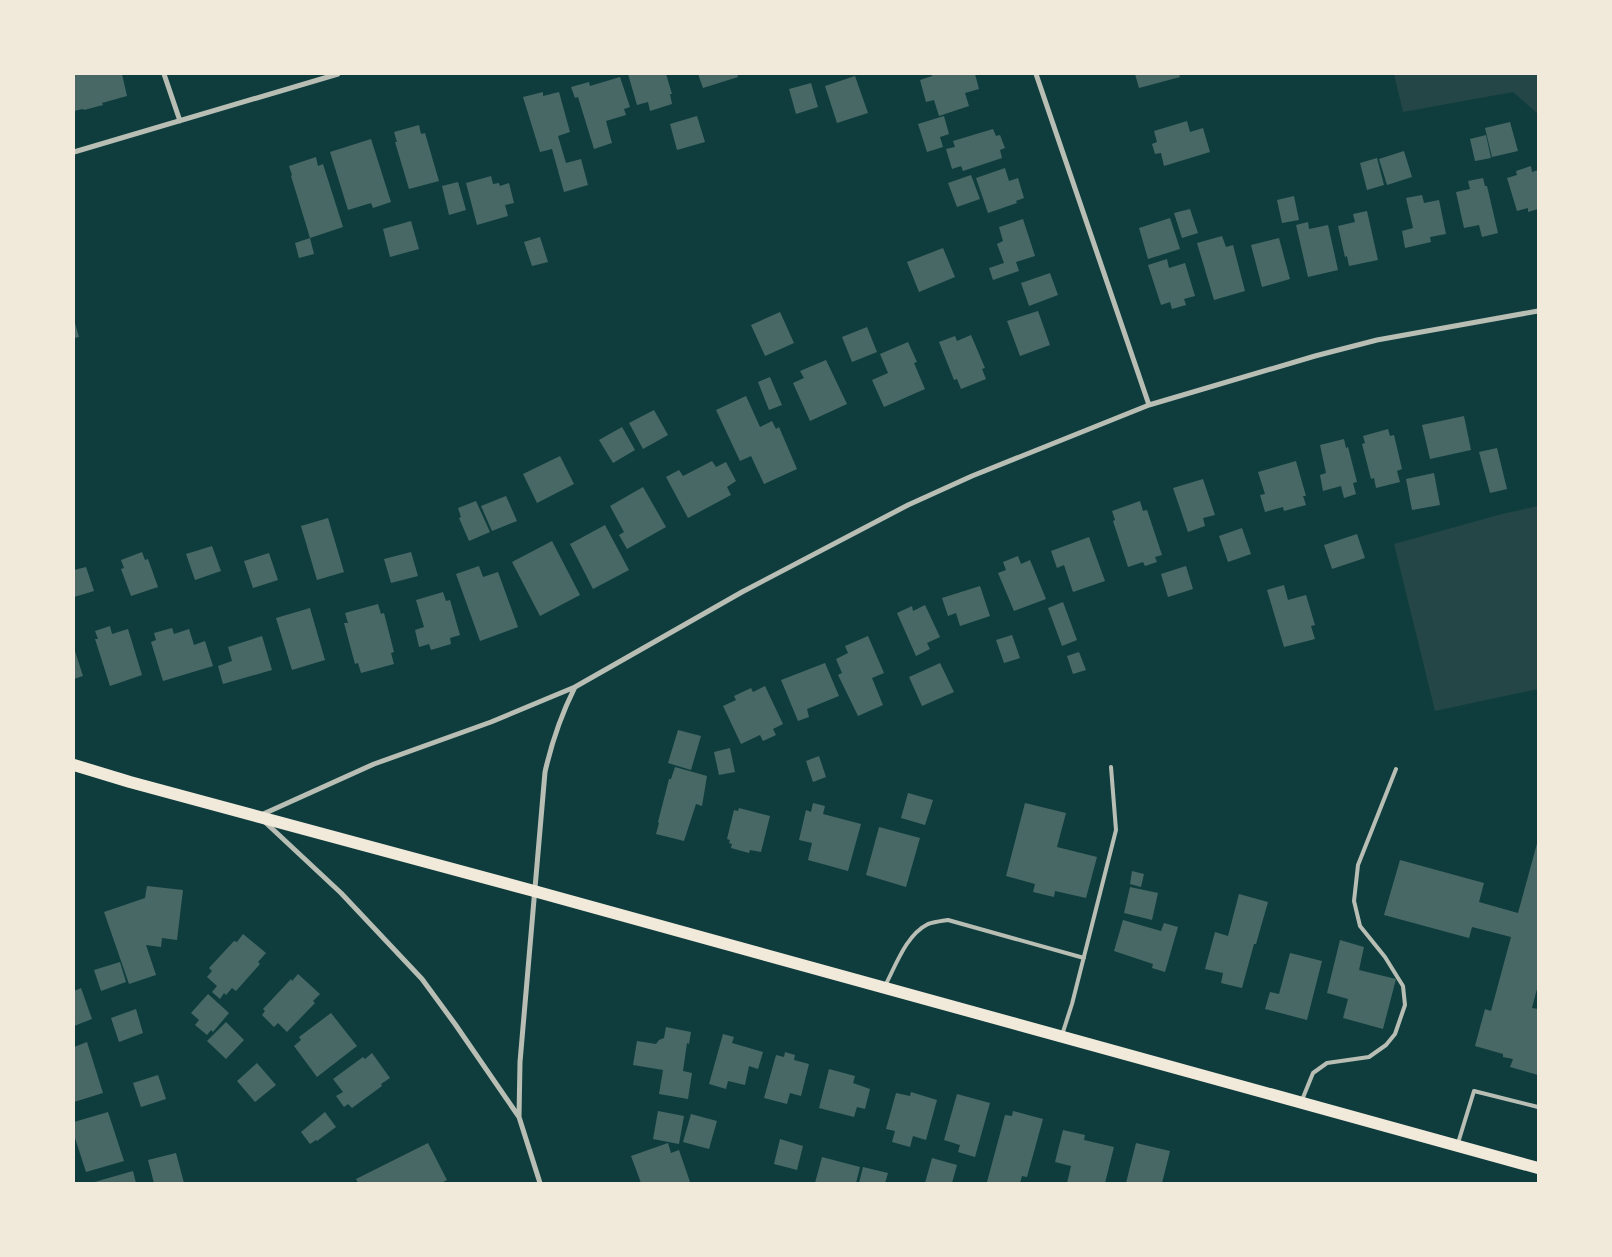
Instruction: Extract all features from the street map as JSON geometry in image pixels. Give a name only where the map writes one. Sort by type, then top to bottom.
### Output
[{"type":"main road","points":[[74,765],[130,782],[534,891],[1538,1168]]},
{"type":"street","points":[[164,74],[180,121]]},
{"type":"street","points":[[74,152],[338,74]]},
{"type":"street","points":[[1036,74],[1149,404]]},
{"type":"street","points":[[540,1183],[519,1117],[422,979],[341,893],[259,816],[374,764],[491,722],[575,686],[742,592],[908,505],[972,476],[1149,404],[1315,356],[1368,343],[1538,311]]},
{"type":"street","points":[[519,1117],[520,1062],[545,772],[553,738],[575,686]]},
{"type":"lane","points":[[1061,1037],[1084,958],[1116,830],[1111,767]]},
{"type":"lane","points":[[1301,1103],[1313,1073],[1327,1063],[1369,1057],[1386,1046],[1395,1034],[1405,1005],[1403,986],[1385,957],[1360,926],[1354,901],[1358,865],[1396,769]]},
{"type":"lane","points":[[884,988],[900,956],[917,932],[930,924],[948,920],[1084,958]]},
{"type":"lane","points":[[1457,1146],[1474,1091],[1538,1107]]},
{"type":"shaded area","points":[[1394,74],[1538,74],[1538,114],[1513,92],[1403,112]]},
{"type":"shaded area","points":[[1538,506],[1538,689],[1435,711],[1394,544]]},
{"type":"building","points":[[74,74],[122,74],[127,96],[102,103],[103,105],[74,111]]},
{"type":"building","points":[[628,74],[666,74],[672,94],[670,94],[672,104],[650,111],[648,102],[637,105]]},
{"type":"building","points":[[698,74],[737,74],[738,77],[703,88]]},
{"type":"building","points":[[932,74],[975,74],[979,89],[965,93],[969,106],[939,116],[934,100],[926,102],[920,80],[932,76]]},
{"type":"building","points":[[1135,74],[1179,74],[1180,77],[1139,88]]},
{"type":"building","points":[[855,76],[868,113],[837,123],[825,86]]},
{"type":"building","points":[[620,77],[630,107],[624,109],[626,115],[606,121],[612,143],[594,149],[578,97],[575,98],[571,87],[589,82],[590,86]]},
{"type":"building","points":[[811,83],[818,107],[796,114],[789,89]]},
{"type":"building","points":[[543,92],[543,96],[559,92],[570,132],[558,136],[566,163],[581,159],[588,185],[564,192],[552,149],[540,152],[523,97]]},
{"type":"building","points":[[697,116],[705,142],[677,150],[670,124]]},
{"type":"building","points":[[944,116],[949,134],[940,137],[943,147],[927,152],[918,124]]},
{"type":"building","points":[[1187,121],[1190,132],[1203,128],[1210,152],[1164,166],[1161,153],[1155,154],[1152,144],[1157,142],[1154,131]]},
{"type":"building","points":[[1510,122],[1518,151],[1492,157],[1485,128]]},
{"type":"building","points":[[419,125],[421,134],[425,133],[439,181],[409,189],[395,142],[397,142],[394,132]]},
{"type":"building","points":[[993,129],[996,136],[1000,135],[1005,148],[1000,150],[1002,158],[963,171],[961,166],[952,169],[946,149],[955,147],[953,141]]},
{"type":"building","points":[[1486,135],[1491,158],[1475,161],[1470,139]]},
{"type":"building","points":[[371,139],[391,202],[373,208],[371,203],[348,210],[330,152]]},
{"type":"building","points":[[1404,151],[1412,177],[1387,185],[1379,159]]},
{"type":"building","points":[[316,157],[318,166],[323,164],[343,227],[310,238],[289,166]]},
{"type":"building","points":[[1377,158],[1384,185],[1367,190],[1360,163]]},
{"type":"building","points":[[1531,166],[1532,172],[1538,170],[1538,209],[1528,212],[1528,208],[1517,211],[1507,178],[1517,175],[1516,171]]},
{"type":"building","points":[[1005,168],[1009,181],[1018,178],[1024,198],[1016,201],[1017,203],[988,213],[976,178]]},
{"type":"building","points":[[971,175],[980,199],[957,207],[948,183]]},
{"type":"building","points":[[491,176],[493,184],[499,183],[500,186],[509,183],[514,203],[505,205],[508,216],[477,225],[466,183]]},
{"type":"building","points":[[1483,178],[1485,186],[1487,186],[1498,233],[1482,237],[1479,225],[1464,228],[1456,192],[1470,189],[1468,181]]},
{"type":"building","points":[[458,182],[466,210],[449,215],[442,186]]},
{"type":"building","points":[[1422,195],[1424,203],[1439,200],[1446,234],[1430,237],[1431,242],[1405,248],[1402,231],[1413,228],[1406,198]]},
{"type":"building","points":[[1294,196],[1299,220],[1282,223],[1277,200]]},
{"type":"building","points":[[1190,209],[1198,233],[1182,238],[1174,213]]},
{"type":"building","points":[[1367,211],[1378,260],[1349,266],[1338,226],[1355,222],[1353,214]]},
{"type":"building","points":[[1170,218],[1180,249],[1148,259],[1139,228]]},
{"type":"building","points":[[1023,219],[1035,256],[1016,262],[1019,271],[993,280],[989,268],[1004,263],[997,244],[1003,241],[999,227]]},
{"type":"building","points":[[411,221],[419,249],[390,257],[383,229]]},
{"type":"building","points":[[1308,222],[1309,229],[1328,225],[1338,270],[1308,277],[1296,225]]},
{"type":"building","points":[[1222,236],[1226,247],[1233,245],[1245,291],[1214,300],[1197,243]]},
{"type":"building","points":[[540,237],[548,262],[532,266],[524,242]]},
{"type":"building","points":[[310,238],[314,254],[299,258],[295,243]]},
{"type":"building","points":[[1279,238],[1290,279],[1262,287],[1251,245]]},
{"type":"building","points":[[943,248],[955,277],[919,292],[907,262]]},
{"type":"building","points":[[1167,259],[1169,268],[1185,263],[1195,296],[1184,299],[1186,305],[1172,309],[1170,302],[1161,305],[1148,265]]},
{"type":"building","points":[[1050,273],[1058,295],[1029,306],[1021,283]]},
{"type":"building","points":[[1038,311],[1050,345],[1020,356],[1007,321]]},
{"type":"building","points":[[780,312],[794,343],[765,356],[751,325]]},
{"type":"building","points":[[74,320],[79,337],[74,338]]},
{"type":"building","points":[[867,327],[877,352],[852,362],[842,337]]},
{"type":"building","points":[[971,335],[985,368],[982,369],[986,379],[961,389],[957,379],[954,380],[939,342],[955,336],[957,341]]},
{"type":"building","points":[[908,342],[917,362],[914,363],[925,389],[884,407],[872,380],[888,373],[880,354]]},
{"type":"building","points":[[826,360],[847,404],[810,421],[793,383],[804,378],[800,371]]},
{"type":"building","points":[[770,377],[782,405],[769,410],[758,382]]},
{"type":"building","points":[[746,396],[760,427],[772,421],[776,429],[779,427],[797,469],[764,484],[751,456],[740,461],[716,410]]},
{"type":"building","points":[[654,410],[668,435],[643,449],[629,423]]},
{"type":"building","points":[[1464,416],[1471,450],[1430,459],[1422,425]]},
{"type":"building","points":[[622,427],[635,450],[613,463],[599,440]]},
{"type":"building","points":[[1388,429],[1390,436],[1394,435],[1402,469],[1397,471],[1400,482],[1376,488],[1374,478],[1371,479],[1362,444],[1365,443],[1363,436]]},
{"type":"building","points":[[1344,439],[1346,448],[1348,447],[1357,482],[1353,483],[1356,494],[1344,498],[1341,486],[1323,491],[1320,475],[1326,473],[1320,445]]},
{"type":"building","points":[[1497,448],[1507,489],[1490,493],[1479,452]]},
{"type":"building","points":[[560,456],[574,484],[537,503],[523,474]]},
{"type":"building","points":[[712,461],[716,467],[726,462],[736,481],[727,487],[731,495],[688,518],[666,477],[679,470],[683,476]]},
{"type":"building","points":[[1296,461],[1306,496],[1303,496],[1306,505],[1284,511],[1283,507],[1265,512],[1260,495],[1265,494],[1258,472]]},
{"type":"building","points":[[1434,473],[1440,505],[1412,510],[1406,479]]},
{"type":"building","points":[[1203,479],[1215,515],[1203,518],[1205,526],[1188,532],[1173,488]]},
{"type":"building","points":[[643,487],[666,527],[627,549],[619,535],[624,532],[610,506]]},
{"type":"building","points":[[506,496],[517,521],[492,531],[481,506]]},
{"type":"building","points":[[476,501],[490,532],[469,541],[459,518],[461,517],[458,508]]},
{"type":"building","points":[[1140,501],[1143,511],[1147,510],[1162,555],[1155,557],[1157,562],[1145,566],[1143,562],[1128,567],[1113,521],[1115,520],[1112,511]]},
{"type":"building","points":[[328,518],[344,572],[317,580],[301,526]]},
{"type":"building","points":[[605,525],[629,570],[593,589],[570,544]]},
{"type":"building","points":[[1242,528],[1251,554],[1228,562],[1219,536]]},
{"type":"building","points":[[1357,534],[1365,558],[1332,569],[1324,545]]},
{"type":"building","points":[[1089,537],[1105,581],[1073,592],[1064,565],[1057,568],[1051,551]]},
{"type":"building","points":[[552,541],[580,595],[540,616],[512,562]]},
{"type":"building","points":[[212,546],[221,571],[195,580],[186,554]]},
{"type":"building","points":[[142,552],[145,560],[148,559],[158,587],[131,596],[121,569],[124,568],[121,560]]},
{"type":"building","points":[[411,552],[418,576],[391,583],[384,559]]},
{"type":"building","points":[[269,553],[278,580],[253,588],[244,561]]},
{"type":"building","points":[[1018,556],[1021,564],[1030,560],[1046,599],[1014,611],[998,573],[1006,570],[1003,562]]},
{"type":"building","points":[[479,566],[483,577],[498,572],[518,627],[480,641],[456,574]]},
{"type":"building","points":[[1186,566],[1193,589],[1168,597],[1161,574]]},
{"type":"building","points":[[86,567],[94,591],[74,597],[74,570]]},
{"type":"building","points":[[1284,585],[1288,600],[1306,595],[1315,625],[1311,626],[1315,639],[1284,647],[1267,590]]},
{"type":"building","points":[[980,586],[990,616],[960,626],[956,613],[948,616],[942,598]]},
{"type":"building","points":[[443,592],[446,601],[450,600],[460,635],[450,638],[451,644],[431,650],[429,644],[419,647],[415,630],[424,627],[416,600]]},
{"type":"building","points":[[1063,602],[1077,640],[1062,646],[1048,608]]},
{"type":"building","points":[[378,604],[381,614],[384,613],[394,652],[391,653],[394,664],[361,673],[358,663],[355,664],[344,623],[348,623],[345,613]]},
{"type":"building","points":[[925,605],[940,637],[927,643],[930,649],[916,656],[897,613],[912,606],[913,611]]},
{"type":"building","points":[[310,608],[325,660],[292,670],[276,618]]},
{"type":"building","points":[[110,626],[112,634],[128,629],[142,675],[110,686],[95,639],[98,639],[95,631]]},
{"type":"building","points":[[172,628],[174,634],[189,629],[194,645],[205,641],[213,666],[163,681],[151,642],[156,640],[154,633]]},
{"type":"building","points":[[1012,635],[1020,658],[1004,663],[996,640]]},
{"type":"building","points":[[262,636],[272,670],[223,684],[218,666],[232,661],[228,647]]},
{"type":"building","points":[[868,636],[884,673],[872,678],[883,705],[858,716],[838,675],[842,673],[836,659],[848,653],[845,646]]},
{"type":"building","points":[[74,648],[83,676],[74,679]]},
{"type":"building","points":[[1079,652],[1086,670],[1073,674],[1067,656]]},
{"type":"building","points":[[825,663],[839,696],[807,709],[809,717],[798,721],[781,680]]},
{"type":"building","points":[[940,663],[954,692],[922,706],[909,677]]},
{"type":"building","points":[[765,686],[783,724],[773,729],[776,735],[763,741],[760,735],[741,744],[723,706],[736,700],[734,696],[751,688],[753,692]]},
{"type":"building","points":[[678,730],[701,736],[691,770],[668,763]]},
{"type":"building","points":[[730,748],[735,772],[719,775],[714,752]]},
{"type":"building","points":[[819,756],[826,777],[813,782],[806,761]]},
{"type":"building","points":[[675,767],[707,776],[702,806],[696,804],[684,841],[656,834],[669,779],[671,779]]},
{"type":"building","points":[[908,793],[933,800],[925,825],[901,818]]},
{"type":"building","points":[[813,803],[825,806],[823,814],[861,824],[848,871],[808,860],[812,843],[799,840],[806,810],[811,812]]},
{"type":"building","points":[[1025,803],[1066,813],[1057,847],[1097,857],[1086,898],[1055,891],[1054,897],[1033,892],[1035,884],[1006,876]]},
{"type":"building","points":[[739,808],[770,816],[761,852],[750,850],[749,853],[731,848],[732,844],[727,839],[734,810],[738,811]]},
{"type":"building","points":[[879,827],[920,838],[906,887],[866,875]]},
{"type":"building","points":[[1538,840],[1538,985],[1532,1008],[1538,1009],[1538,1075],[1510,1067],[1513,1059],[1503,1057],[1503,1054],[1475,1046],[1485,1009],[1491,1011],[1511,937],[1472,927],[1469,938],[1384,915],[1400,860],[1484,883],[1479,902],[1518,913]]},
{"type":"building","points":[[1132,871],[1144,874],[1141,887],[1130,884]]},
{"type":"building","points":[[147,886],[183,890],[177,940],[162,938],[161,947],[146,945],[156,975],[129,984],[104,912],[145,898]]},
{"type":"building","points":[[1130,887],[1158,893],[1152,920],[1124,913]]},
{"type":"building","points":[[1239,894],[1268,902],[1242,988],[1221,983],[1223,973],[1205,969],[1215,932],[1228,936]]},
{"type":"building","points":[[1123,920],[1161,931],[1164,923],[1178,927],[1165,972],[1152,968],[1153,964],[1114,951]]},
{"type":"building","points":[[243,934],[266,953],[258,962],[260,964],[236,991],[232,988],[226,995],[224,993],[220,999],[212,992],[217,986],[207,977],[212,971],[209,968]]},
{"type":"building","points":[[1340,940],[1364,947],[1359,970],[1396,979],[1383,1029],[1343,1018],[1348,999],[1327,993]]},
{"type":"building","points":[[1290,953],[1322,961],[1307,1020],[1265,1009],[1270,992],[1279,994]]},
{"type":"building","points":[[120,962],[126,982],[101,991],[94,970]]},
{"type":"building","points":[[298,974],[320,994],[313,1001],[315,1003],[287,1032],[278,1023],[274,1027],[262,1015],[265,1011],[263,1009]]},
{"type":"building","points":[[81,988],[92,1019],[74,1026],[74,991]]},
{"type":"building","points":[[208,994],[229,1013],[213,1032],[211,1030],[207,1035],[195,1025],[199,1020],[191,1013]]},
{"type":"building","points":[[136,1009],[143,1033],[119,1042],[111,1018]]},
{"type":"building","points":[[331,1013],[357,1046],[317,1077],[294,1046],[301,1040],[299,1037]]},
{"type":"building","points":[[226,1022],[244,1040],[226,1059],[207,1041]]},
{"type":"building","points":[[666,1027],[691,1032],[689,1044],[687,1043],[683,1071],[692,1073],[688,1099],[659,1094],[663,1070],[633,1065],[637,1041],[656,1044],[664,1038]]},
{"type":"building","points":[[723,1034],[734,1037],[732,1043],[763,1052],[758,1069],[749,1066],[745,1085],[728,1081],[726,1089],[709,1084]]},
{"type":"building","points":[[87,1042],[103,1093],[74,1102],[74,1047]]},
{"type":"building","points":[[785,1052],[795,1055],[794,1060],[809,1064],[801,1096],[790,1093],[787,1104],[764,1098],[776,1055],[784,1057]]},
{"type":"building","points":[[372,1053],[390,1078],[352,1108],[348,1104],[344,1107],[336,1096],[343,1092],[333,1079],[363,1057],[365,1059]]},
{"type":"building","points":[[257,1063],[276,1085],[255,1102],[237,1081]]},
{"type":"building","points":[[829,1069],[855,1076],[853,1083],[870,1089],[865,1109],[857,1107],[854,1117],[819,1108]]},
{"type":"building","points":[[158,1075],[166,1099],[141,1107],[133,1083]]},
{"type":"building","points":[[911,1092],[937,1100],[926,1140],[913,1136],[910,1147],[892,1142],[895,1131],[886,1129],[896,1093],[910,1096]]},
{"type":"building","points":[[957,1094],[990,1103],[975,1157],[958,1152],[960,1145],[944,1140]]},
{"type":"building","points":[[658,1111],[684,1116],[679,1144],[653,1139]]},
{"type":"building","points":[[1013,1111],[1043,1119],[1027,1177],[1022,1176],[1020,1183],[987,1182],[1005,1115],[1012,1116]]},
{"type":"building","points":[[108,1112],[124,1161],[86,1172],[74,1135],[74,1122]]},
{"type":"building","points":[[325,1112],[336,1127],[310,1144],[301,1132]]},
{"type":"building","points":[[691,1114],[717,1121],[709,1149],[683,1142]]},
{"type":"building","points":[[1063,1130],[1085,1135],[1084,1140],[1114,1147],[1105,1183],[1067,1183],[1071,1166],[1055,1162]]},
{"type":"building","points":[[780,1139],[803,1146],[797,1170],[774,1164]]},
{"type":"building","points":[[428,1143],[447,1180],[441,1183],[358,1183],[356,1179]]},
{"type":"building","points":[[668,1143],[671,1153],[679,1150],[690,1182],[641,1183],[631,1156]]},
{"type":"building","points":[[1136,1143],[1170,1151],[1162,1183],[1126,1183]]},
{"type":"building","points":[[176,1153],[184,1183],[154,1183],[148,1160]]},
{"type":"building","points":[[822,1157],[860,1167],[856,1183],[815,1183]]},
{"type":"building","points":[[932,1158],[957,1165],[952,1183],[925,1183]]},
{"type":"building","points":[[863,1167],[888,1173],[885,1183],[859,1183]]},
{"type":"building","points":[[133,1171],[136,1183],[91,1183]]}]
